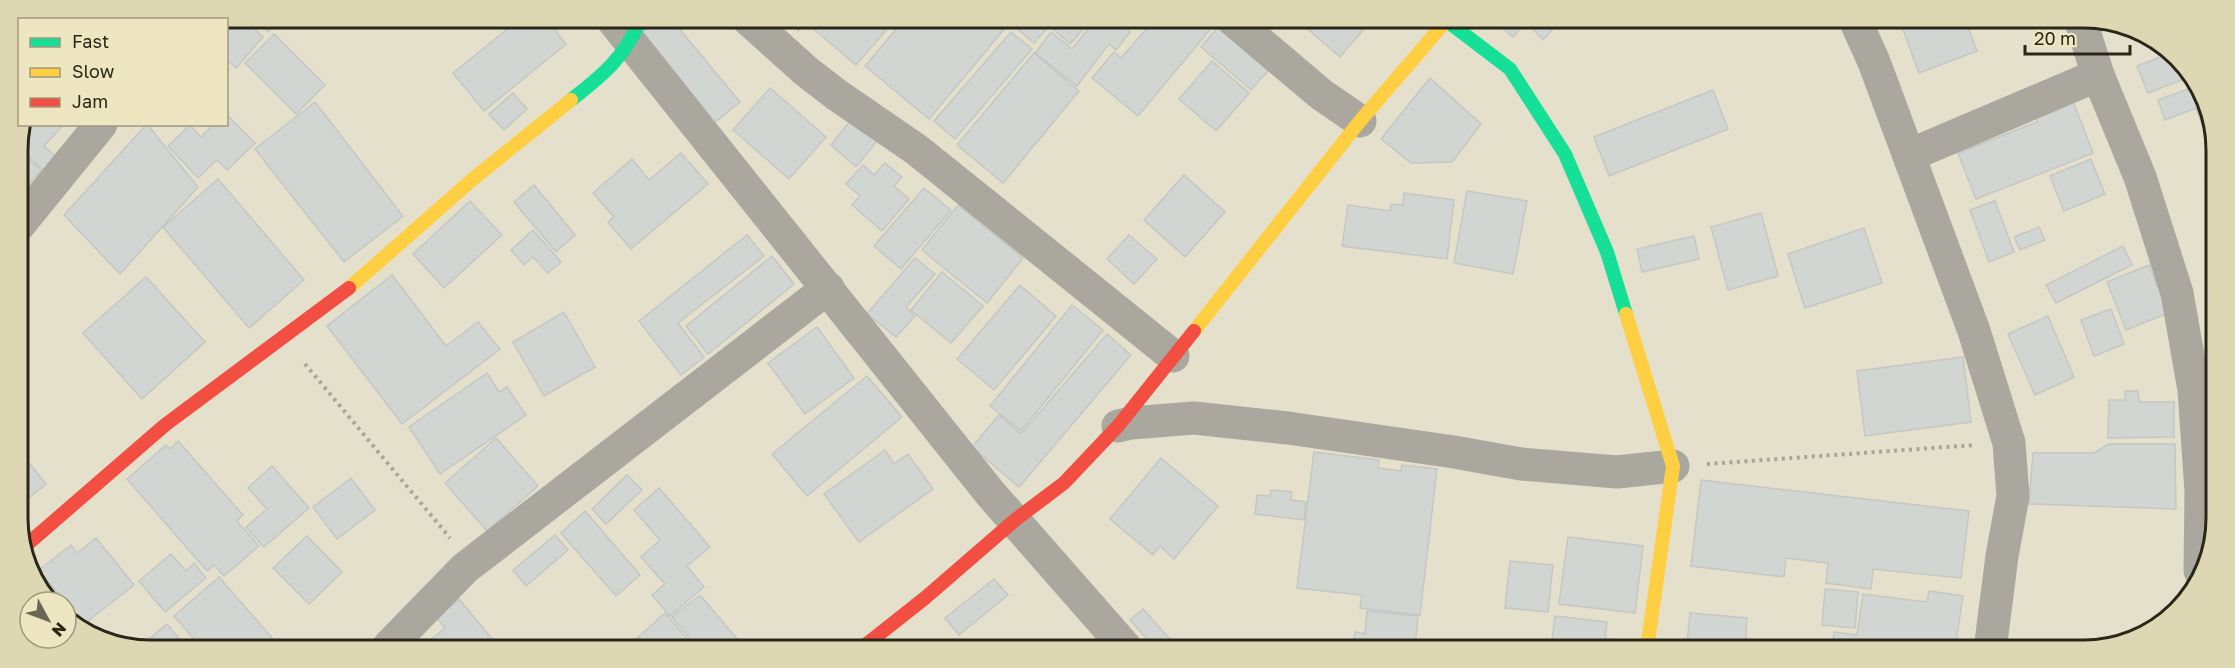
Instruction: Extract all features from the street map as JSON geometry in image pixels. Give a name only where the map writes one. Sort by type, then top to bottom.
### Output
[{"type":"street","points":[[31,541],[165,425],[354,284],[473,179],[603,75],[627,28]]},
{"type":"street","points":[[629,28],[828,288],[990,493],[1119,640]]},
{"type":"street","points":[[758,28],[807,72],[917,150],[1173,356]]},
{"type":"street","points":[[1242,28],[1322,95],[1360,121]]},
{"type":"street","points":[[872,640],[925,598],[1015,520],[1064,483],[1118,426],[1360,121],[1441,28]]},
{"type":"street","points":[[1456,28],[1510,69],[1565,154],[1607,252],[1673,466],[1648,639]]},
{"type":"street","points":[[1859,28],[1910,155],[1974,331],[2009,443],[2013,496],[2002,556],[1991,639]]},
{"type":"street","points":[[2083,28],[2098,75],[2140,177],[2177,293],[2194,390],[2201,491],[2200,554]]},
{"type":"street","points":[[1910,155],[2098,75]]},
{"type":"street","points":[[29,213],[99,126]]},
{"type":"street","points":[[395,640],[465,568],[828,288]]},
{"type":"street","points":[[1118,426],[1194,418],[1288,428],[1521,464],[1617,472],[1673,466]]},
{"type":"path","points":[[284,338],[442,528],[451,540],[465,568]]},
{"type":"path","points":[[1673,466],[2009,443]]},
{"type":"building","points":[[228,28],[253,28],[263,37],[236,68],[228,61]]},
{"type":"building","points":[[509,28],[553,28],[566,44],[484,111],[453,73]]},
{"type":"building","points":[[647,28],[678,28],[740,102],[713,124],[639,35]]},
{"type":"building","points":[[812,28],[888,28],[856,65]]},
{"type":"building","points":[[897,28],[1005,28],[929,119],[865,66]]},
{"type":"building","points":[[1016,28],[1047,28],[1034,43]]},
{"type":"building","points":[[1052,28],[1084,28],[1070,44]]},
{"type":"building","points":[[1089,28],[1125,28],[1130,32],[1116,50],[1109,44],[1077,86],[1035,53],[1051,32],[1072,49]]},
{"type":"building","points":[[1147,28],[1211,28],[1138,116],[1092,78],[1114,52],[1121,58]]},
{"type":"building","points":[[1217,28],[1233,28],[1275,63],[1251,90],[1201,47]]},
{"type":"building","points":[[1306,28],[1365,28],[1340,57]]},
{"type":"building","points":[[1502,28],[1521,28],[1513,37]]},
{"type":"building","points":[[1532,28],[1554,28],[1543,40]]},
{"type":"building","points":[[1902,28],[1974,28],[1969,30],[1977,51],[1919,73]]},
{"type":"building","points":[[1011,32],[1032,49],[955,139],[934,121]]},
{"type":"building","points":[[274,34],[325,85],[296,114],[245,63]]},
{"type":"building","points":[[1034,53],[1079,91],[1003,183],[957,145]]},
{"type":"building","points":[[2162,56],[2183,79],[2148,93],[2137,66]]},
{"type":"building","points":[[1212,61],[1249,93],[1216,131],[1179,99]]},
{"type":"building","points":[[1430,78],[1481,124],[1452,162],[1411,163],[1381,139]]},
{"type":"building","points":[[770,88],[826,137],[789,179],[733,130]]},
{"type":"building","points":[[2189,89],[2198,107],[2165,120],[2158,100]]},
{"type":"building","points":[[1713,90],[1728,129],[1609,176],[1594,137]]},
{"type":"building","points":[[513,93],[527,109],[504,130],[489,114]]},
{"type":"building","points":[[2071,96],[2093,153],[1976,199],[1958,153],[2037,122],[2033,110]]},
{"type":"building","points":[[315,102],[403,216],[344,262],[255,149]]},
{"type":"building","points":[[2198,107],[2205,132],[2196,108]]},
{"type":"building","points":[[855,115],[881,136],[856,167],[831,145]]},
{"type":"building","points":[[228,116],[255,143],[227,170],[217,160],[198,178],[168,146],[189,126],[201,137],[212,126],[228,126]]},
{"type":"building","points":[[32,126],[62,126],[44,146],[55,156],[43,170],[29,157]]},
{"type":"building","points":[[145,126],[149,126],[198,187],[120,274],[64,215]]},
{"type":"building","points":[[681,153],[708,184],[631,249],[608,222],[614,217],[593,193],[632,159],[649,180]]},
{"type":"building","points":[[2091,159],[2105,194],[2064,211],[2050,176]]},
{"type":"building","points":[[29,160],[41,170],[29,184]]},
{"type":"building","points":[[885,163],[902,177],[894,186],[909,199],[882,231],[852,205],[860,196],[846,184],[863,165],[874,175]]},
{"type":"building","points":[[1184,175],[1225,212],[1185,257],[1144,220]]},
{"type":"building","points":[[218,179],[304,280],[249,328],[163,227]]},
{"type":"building","points":[[534,185],[575,235],[556,252],[514,202]]},
{"type":"building","points":[[924,188],[951,210],[901,269],[874,246]]},
{"type":"building","points":[[1467,191],[1527,201],[1513,274],[1454,263]]},
{"type":"building","points":[[1404,193],[1454,200],[1447,259],[1342,246],[1348,205],[1390,211],[1391,204],[1403,205]]},
{"type":"building","points":[[470,201],[502,235],[444,288],[413,254]]},
{"type":"building","points":[[1995,201],[2014,252],[1989,262],[1970,210]]},
{"type":"building","points":[[958,205],[1023,258],[987,303],[922,250]]},
{"type":"building","points":[[1761,213],[1778,276],[1728,290],[1711,227]]},
{"type":"building","points":[[2039,227],[2045,240],[2020,250],[2014,237]]},
{"type":"building","points":[[1864,228],[1882,283],[1805,308],[1788,254]]},
{"type":"building","points":[[533,230],[561,262],[548,273],[533,257],[524,265],[511,250]]},
{"type":"building","points":[[747,235],[764,256],[678,323],[704,357],[681,375],[639,321]]},
{"type":"building","points":[[1129,235],[1157,259],[1134,284],[1107,259]]},
{"type":"building","points":[[1694,236],[1699,259],[1642,272],[1637,249]]},
{"type":"building","points":[[2123,246],[2132,265],[2056,303],[2046,285]]},
{"type":"building","points":[[772,256],[794,284],[708,354],[686,326]]},
{"type":"building","points":[[915,258],[935,274],[906,307],[915,316],[896,337],[867,314]]},
{"type":"building","points":[[2149,265],[2168,313],[2126,330],[2107,282]]},
{"type":"building","points":[[942,272],[983,306],[951,343],[911,310]]},
{"type":"building","points":[[392,275],[446,346],[478,322],[500,349],[402,424],[327,326]]},
{"type":"building","points":[[146,277],[205,342],[142,399],[83,333]]},
{"type":"building","points":[[1020,285],[1056,316],[994,390],[957,359]]},
{"type":"building","points":[[1072,305],[1103,330],[1021,431],[990,406]]},
{"type":"building","points":[[2111,309],[2124,344],[2094,356],[2081,320]]},
{"type":"building","points":[[564,312],[595,367],[544,396],[513,342]]},
{"type":"building","points":[[2048,316],[2074,377],[2035,395],[2008,334]]},
{"type":"building","points":[[817,327],[854,378],[805,414],[768,363]]},
{"type":"building","points":[[1107,334],[1131,355],[1019,487],[972,447],[999,415],[1021,434]]},
{"type":"building","points":[[1963,357],[1971,422],[1865,436],[1857,371]]},
{"type":"building","points":[[487,373],[499,392],[507,387],[526,415],[440,474],[409,427]]},
{"type":"building","points":[[867,376],[902,417],[807,496],[772,454]]},
{"type":"building","points":[[2125,391],[2138,391],[2139,402],[2174,402],[2174,437],[2108,438],[2109,400],[2125,400]]},
{"type":"building","points":[[496,438],[538,486],[487,531],[445,483]]},
{"type":"building","points":[[178,441],[243,515],[237,521],[259,546],[224,576],[214,565],[207,571],[127,479],[166,445],[170,449]]},
{"type":"building","points":[[2109,444],[2175,444],[2176,509],[2029,504],[2033,453],[2094,453]]},
{"type":"building","points":[[885,450],[894,464],[908,454],[933,489],[859,542],[824,494]]},
{"type":"building","points":[[1314,452],[1379,460],[1378,468],[1401,471],[1402,465],[1437,469],[1420,615],[1360,608],[1362,595],[1297,588]]},
{"type":"building","points":[[1161,458],[1218,506],[1174,559],[1160,546],[1153,555],[1110,519]]},
{"type":"building","points":[[28,462],[46,484],[28,498]]},
{"type":"building","points":[[272,466],[309,508],[264,547],[246,527],[267,509],[248,488]]},
{"type":"building","points":[[627,475],[642,490],[606,524],[592,509]]},
{"type":"building","points":[[351,478],[375,510],[337,539],[313,507]]},
{"type":"building","points":[[1701,480],[1969,511],[1961,578],[1873,569],[1871,589],[1826,583],[1828,563],[1786,558],[1784,577],[1691,566]]},
{"type":"building","points":[[659,488],[710,547],[687,566],[704,587],[670,616],[652,595],[665,584],[641,557],[660,540],[634,510]]},
{"type":"building","points":[[1271,490],[1292,492],[1291,500],[1306,502],[1304,520],[1255,514],[1257,495],[1270,496]]},
{"type":"building","points":[[585,511],[640,575],[616,596],[561,533]]},
{"type":"building","points":[[555,535],[568,550],[526,586],[513,570]]},
{"type":"building","points":[[307,536],[342,572],[309,604],[273,568]]},
{"type":"building","points":[[1568,537],[1643,546],[1635,613],[1559,604]]},
{"type":"building","points":[[96,538],[134,585],[88,621],[78,615],[78,590],[55,590],[40,569],[71,545],[77,553]]},
{"type":"building","points":[[171,554],[186,571],[194,563],[206,578],[165,612],[139,581]]},
{"type":"building","points":[[1510,561],[1553,565],[1548,612],[1505,608]]},
{"type":"building","points":[[219,577],[274,640],[195,640],[174,616]]},
{"type":"building","points":[[994,579],[1008,595],[959,635],[945,618]]},
{"type":"building","points":[[1825,589],[1858,592],[1855,628],[1822,625]]},
{"type":"building","points":[[1929,591],[1963,596],[1956,639],[1833,639],[1834,632],[1857,635],[1863,594],[1927,602]]},
{"type":"building","points":[[700,595],[738,640],[691,640],[672,617]]},
{"type":"building","points":[[459,599],[493,640],[431,640],[445,628],[437,618]]},
{"type":"building","points":[[1143,609],[1170,639],[1147,639],[1130,620]]},
{"type":"building","points":[[1367,611],[1418,616],[1416,639],[1354,639],[1355,632],[1365,634]]},
{"type":"building","points":[[665,613],[688,640],[635,640]]},
{"type":"building","points":[[1690,613],[1747,618],[1746,639],[1687,639]]},
{"type":"building","points":[[1555,616],[1607,622],[1605,639],[1607,639],[1552,639]]},
{"type":"building","points":[[167,624],[180,640],[151,640],[148,640]]},
{"type":"traffic: fast","points":[[571,100],[612,65],[636,28]]},
{"type":"traffic: fast","points":[[1456,28],[1510,69],[1565,154],[1607,252],[1626,314]]},
{"type":"traffic: slow","points":[[1194,331],[1360,121],[1440,28]]},
{"type":"traffic: slow","points":[[349,288],[473,179],[571,100]]},
{"type":"traffic: slow","points":[[1626,314],[1673,466],[1648,639]]},
{"type":"traffic: jam","points":[[31,541],[165,425],[349,288]]},
{"type":"traffic: jam","points":[[872,640],[925,598],[1015,520],[1064,483],[1118,426],[1194,331]]}]
